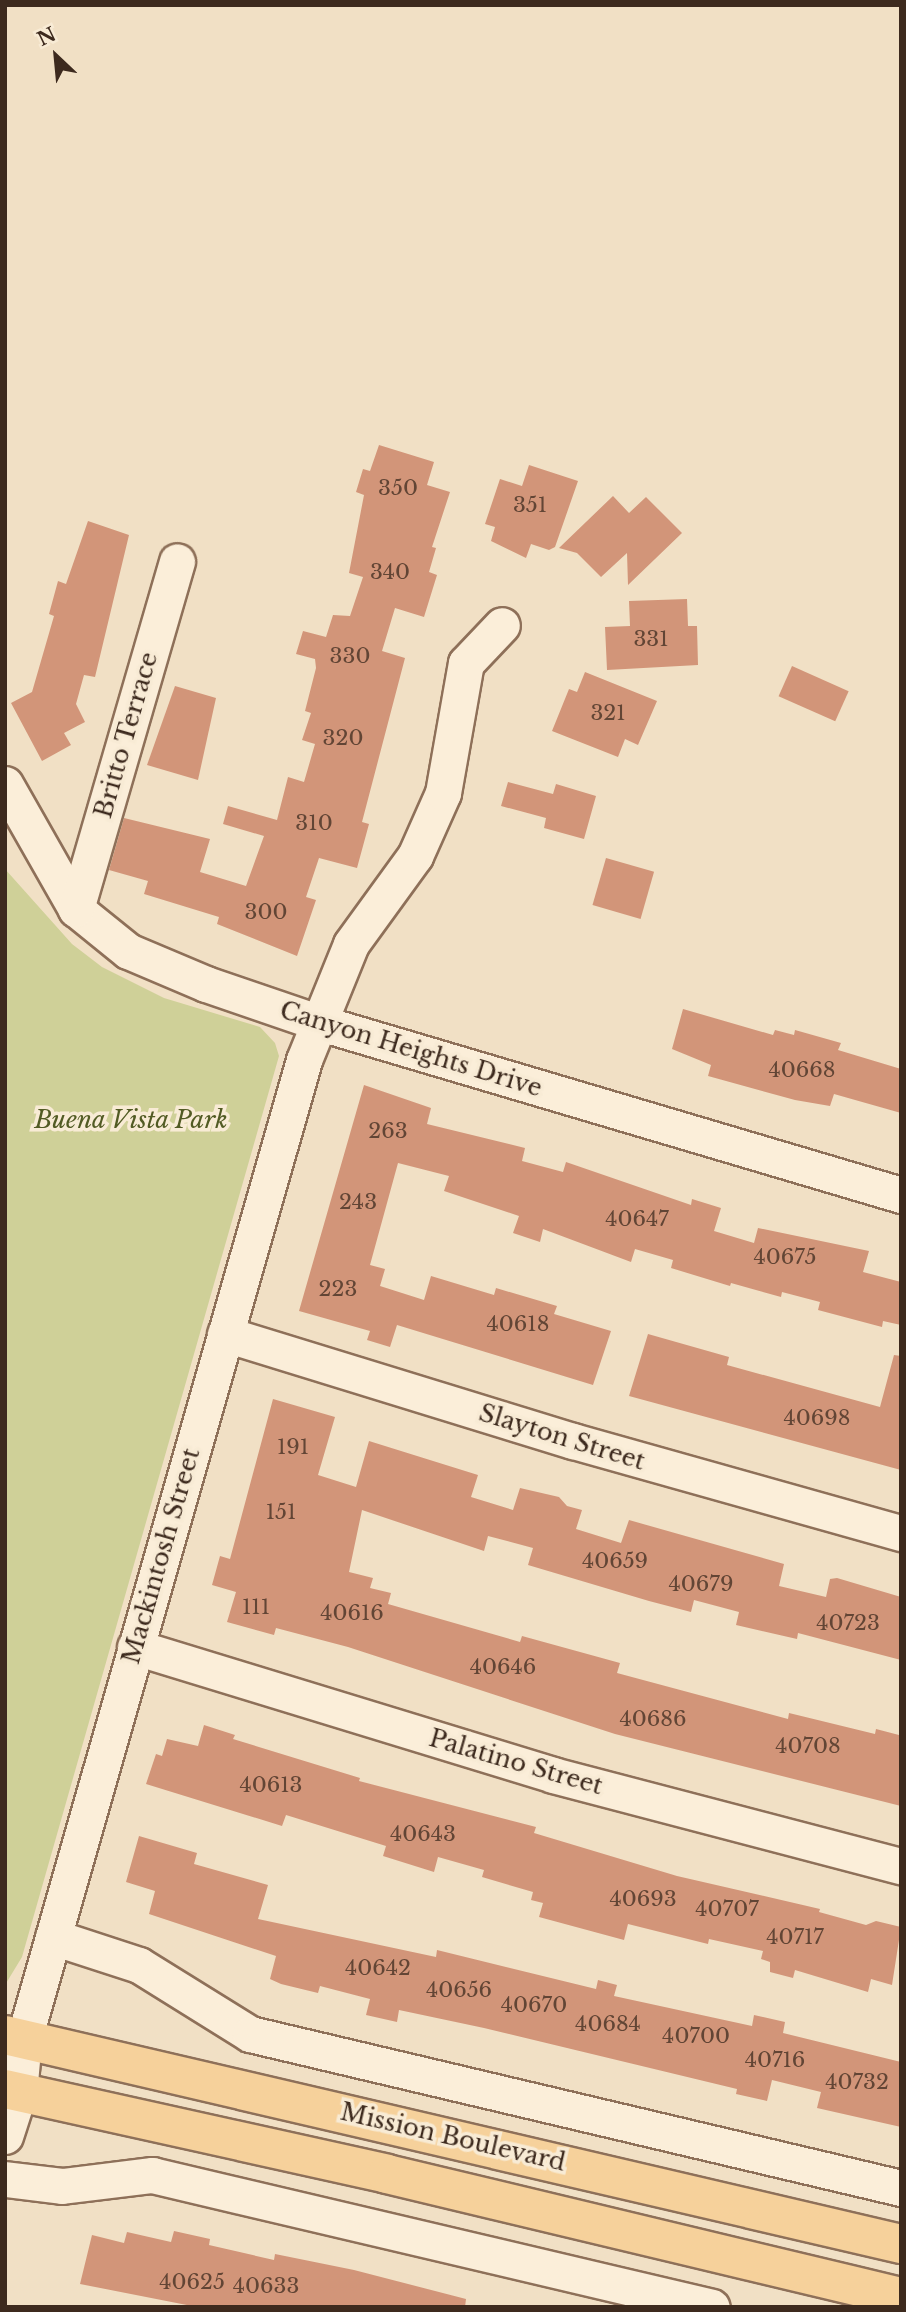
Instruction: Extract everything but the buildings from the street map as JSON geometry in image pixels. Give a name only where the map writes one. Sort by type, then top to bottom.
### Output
[{"type":"main road","name":"Mission Boulevard","points":[[15,2037],[901,2244]]},
{"type":"main road","name":"Mission Boulevard","points":[[12,2091],[278,2148],[901,2297]]},
{"type":"street","name":"Britto Terrace","points":[[76,909],[177,561]]},
{"type":"street","name":"Mackintosh Street","points":[[5,2136],[12,2091],[15,2037],[53,1937],[317,1022],[351,944],[415,856],[443,793],[466,663],[502,625]]},
{"type":"street","name":"Canyon Heights Drive","points":[[7,794],[76,909],[128,951],[206,984],[317,1022],[901,1195]]},
{"type":"street","name":"Slayton Street","points":[[225,1334],[573,1441],[901,1533]]},
{"type":"street","name":"Palatino Street","points":[[135,1647],[553,1775],[901,1866]]},
{"type":"street","points":[[53,1937],[139,1965],[250,2034],[901,2188]]},
{"type":"street","points":[[5,2179],[62,2186],[152,2175],[712,2307]]},
{"type":"green space","name":"Buena Vista Park","points":[[5,869],[72,944],[102,967],[164,998],[260,1027],[275,1043],[279,1056],[22,1957],[5,1985]]}]
